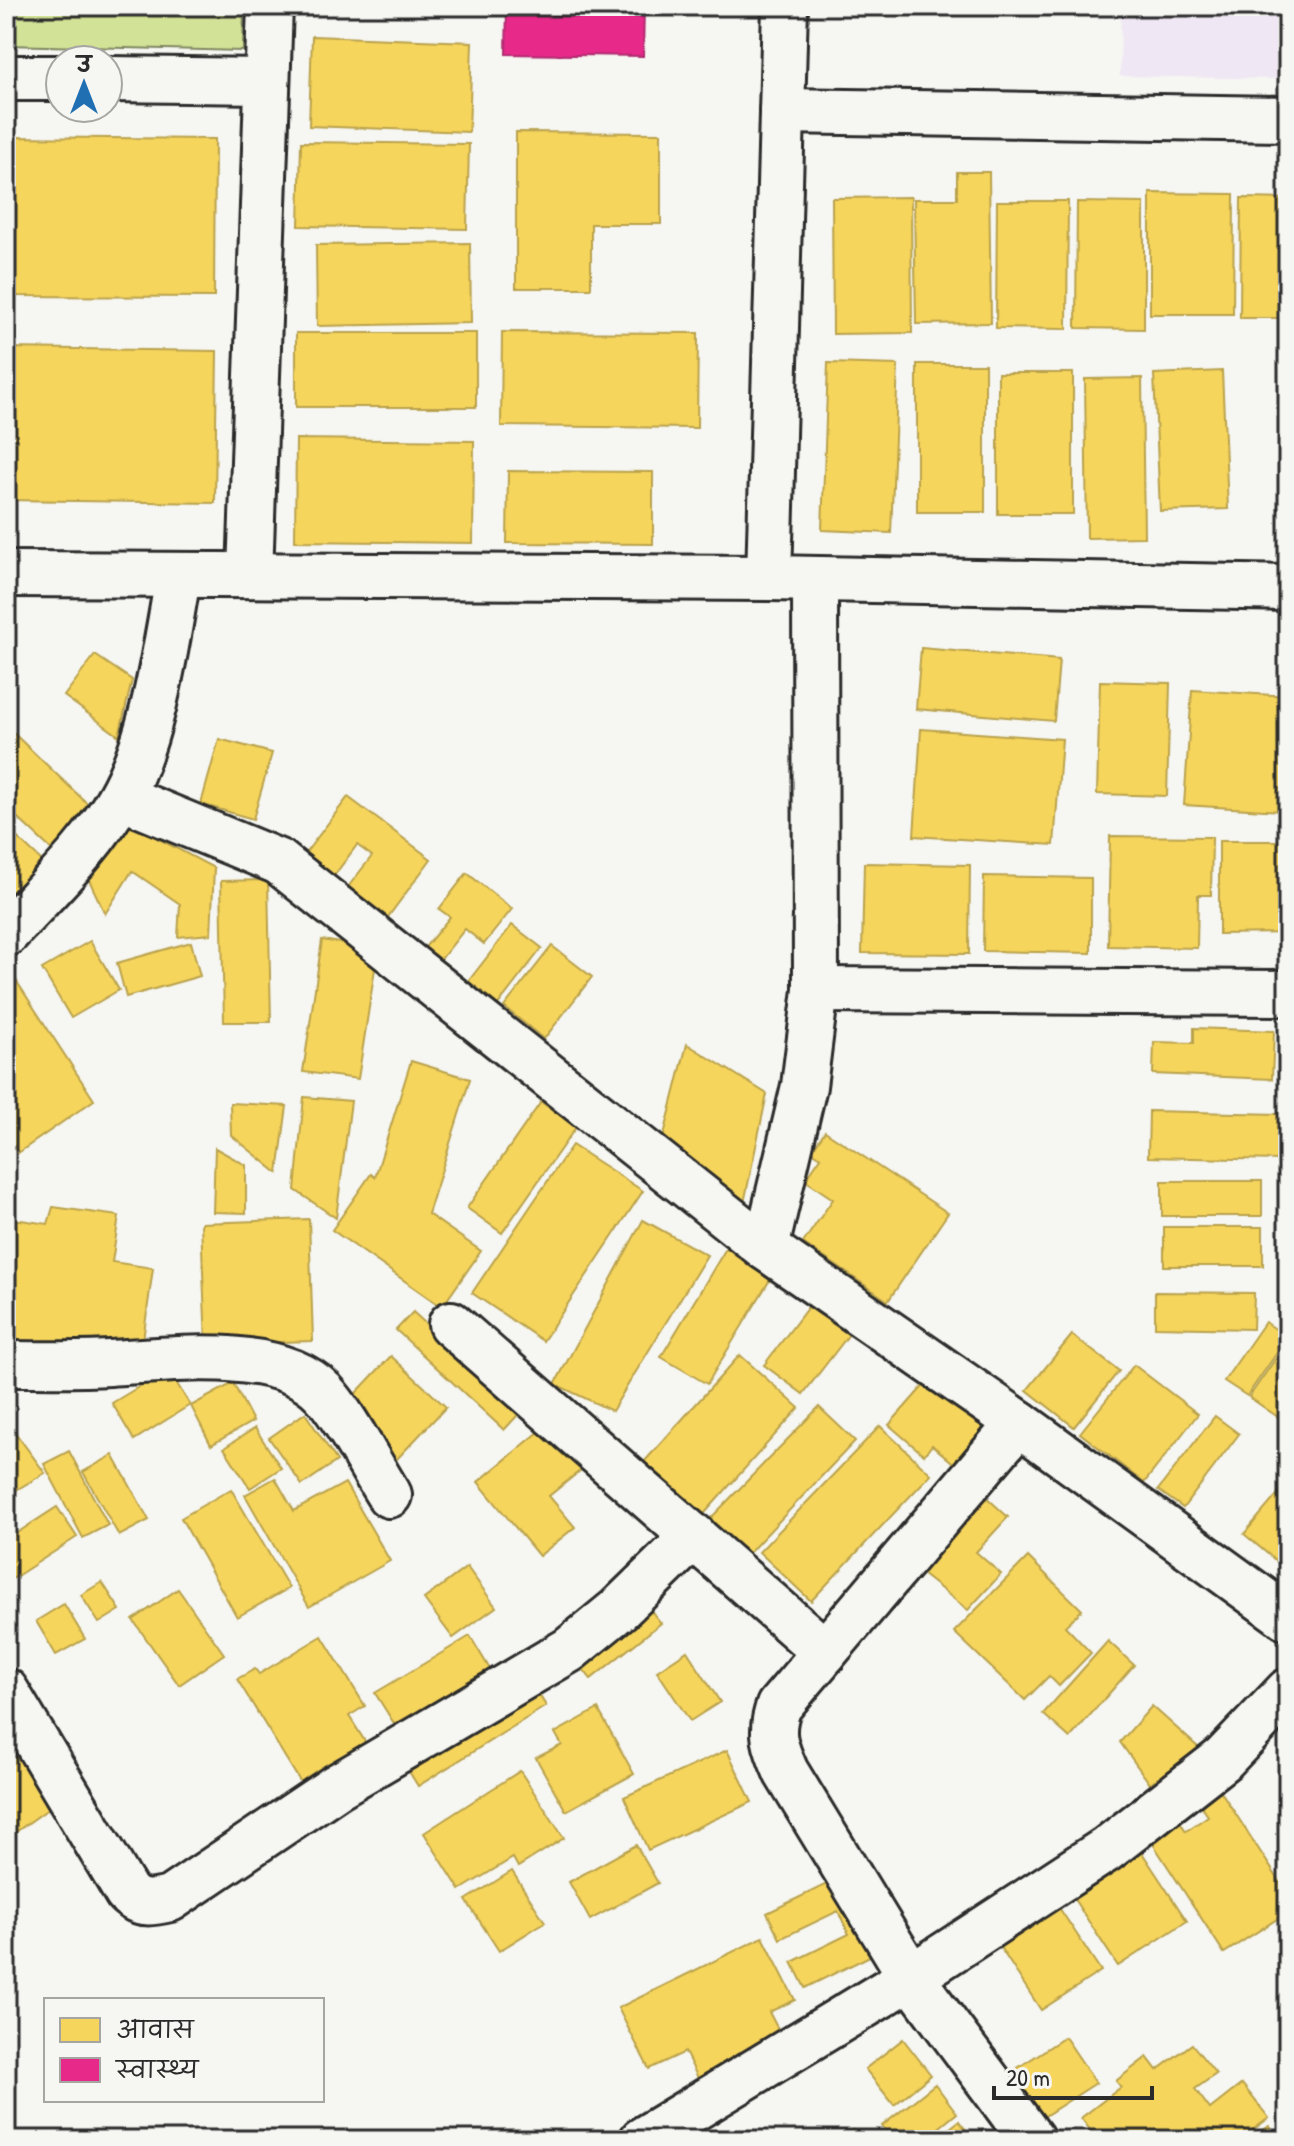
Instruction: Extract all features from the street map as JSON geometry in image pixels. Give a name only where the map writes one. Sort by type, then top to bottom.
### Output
[{"type":"street","points":[[250,575],[270,6]]},
{"type":"street","points":[[769,578],[785,6]]},
{"type":"street","points":[[6,78],[44,78]]},
{"type":"street","points":[[124,79],[267,81]]},
{"type":"street","points":[[782,111],[1288,119]]},
{"type":"street","points":[[6,574],[178,578],[250,575],[769,578],[1288,588]]},
{"type":"street","points":[[6,934],[83,848],[121,797],[160,676],[178,578]]},
{"type":"street","points":[[766,1248],[804,1086],[816,990],[815,579]]},
{"type":"street","points":[[121,797],[279,862],[766,1248],[1019,1423],[1288,1618]]},
{"type":"street","points":[[816,990],[1288,993]]},
{"type":"street","points":[[451,1324],[825,1652]]},
{"type":"street","points":[[6,1364],[111,1363],[176,1357],[257,1364],[300,1375],[323,1392],[389,1495]]},
{"type":"street","points":[[1019,1423],[779,1706],[772,1725],[774,1745],[911,1977],[1032,2140]]},
{"type":"street","points":[[6,1691],[127,1893],[135,1901],[151,1904],[170,1899],[336,1787],[569,1650],[619,1609],[694,1536]]},
{"type":"street","points":[[642,2140],[911,1977],[1107,1849],[1224,1758],[1288,1691]]},
{"type":"shaded area","points":[[1121,6],[1288,6],[1288,79],[1120,76]]},
{"type":"green space","points":[[6,6],[244,6],[243,51],[124,48],[124,44],[6,45]]},
{"type":"building: आवास","points":[[312,36],[472,42],[469,132],[309,126]]},
{"type":"building: आवास","points":[[516,132],[661,133],[661,224],[591,224],[591,288],[516,288]]},
{"type":"building: आवास","points":[[6,137],[215,139],[214,297],[6,296]]},
{"type":"building: आवास","points":[[301,142],[469,144],[467,229],[299,226]]},
{"type":"building: आवास","points":[[957,172],[989,172],[991,323],[916,324],[914,199],[957,199]]},
{"type":"building: आवास","points":[[1150,193],[1234,194],[1233,314],[1150,314]]},
{"type":"building: आवास","points":[[911,197],[912,333],[833,334],[832,198]]},
{"type":"building: आवास","points":[[1241,198],[1288,199],[1288,318],[1240,318]]},
{"type":"building: आवास","points":[[997,201],[1068,201],[1067,329],[996,328]]},
{"type":"building: आवास","points":[[1077,202],[1144,203],[1144,329],[1076,328]]},
{"type":"building: आवास","points":[[470,243],[471,323],[317,326],[316,245]]},
{"type":"building: आवास","points":[[502,332],[698,333],[697,428],[501,426]]},
{"type":"building: आवास","points":[[296,333],[476,333],[476,407],[296,407]]},
{"type":"building: आवास","points":[[6,348],[217,351],[215,503],[6,500]]},
{"type":"building: आवास","points":[[828,363],[898,365],[891,533],[822,530]]},
{"type":"building: आवास","points":[[917,364],[985,364],[985,512],[917,512]]},
{"type":"building: आवास","points":[[1222,371],[1228,509],[1160,511],[1154,374]]},
{"type":"building: आवास","points":[[998,373],[1073,373],[1073,514],[998,514]]},
{"type":"building: आवास","points":[[1142,378],[1144,537],[1087,538],[1085,379]]},
{"type":"building: आवास","points":[[296,439],[474,441],[473,543],[295,541]]},
{"type":"building: आवास","points":[[508,471],[653,472],[653,544],[507,543]]},
{"type":"building: आवास","points":[[921,648],[1059,660],[1054,721],[916,709]]},
{"type":"building: आवास","points":[[95,655],[132,680],[119,736],[64,696]]},
{"type":"building: आवास","points":[[1100,681],[1170,683],[1167,796],[1097,794]]},
{"type":"building: आवास","points":[[1192,690],[1288,696],[1281,811],[1184,805]]},
{"type":"building: आवास","points":[[7,727],[92,808],[52,850],[6,807]]},
{"type":"building: आवास","points":[[921,729],[1062,739],[1054,845],[914,836]]},
{"type":"building: आवास","points":[[219,739],[272,753],[253,819],[201,804]]},
{"type":"building: आवास","points":[[348,797],[431,859],[388,917],[348,887],[372,856],[357,845],[333,877],[304,855]]},
{"type":"building: आवास","points":[[123,820],[214,868],[211,934],[178,937],[180,904],[132,871],[105,914],[82,865]]},
{"type":"building: आवास","points":[[6,827],[43,862],[11,895],[6,890]]},
{"type":"building: आवास","points":[[1110,836],[1212,837],[1211,895],[1198,895],[1197,948],[1108,946]]},
{"type":"building: आवास","points":[[1219,841],[1288,841],[1288,933],[1219,934]]},
{"type":"building: आवास","points":[[864,863],[970,865],[969,954],[862,953]]},
{"type":"building: आवास","points":[[467,873],[512,909],[484,944],[465,929],[437,964],[421,952],[450,917],[439,909]]},
{"type":"building: आवास","points":[[984,876],[1091,878],[1091,953],[983,951]]},
{"type":"building: आवास","points":[[268,880],[271,1022],[224,1022],[221,881]]},
{"type":"building: आवास","points":[[512,925],[542,948],[497,1006],[467,983]]},
{"type":"building: आवास","points":[[322,940],[378,949],[358,1079],[303,1072]]},
{"type":"building: आवास","points":[[90,941],[119,990],[71,1018],[42,969]]},
{"type":"building: आवास","points":[[191,942],[200,976],[126,997],[117,963]]},
{"type":"building: आवास","points":[[552,946],[592,977],[544,1039],[504,1007]]},
{"type":"building: आवास","points":[[6,965],[94,1100],[18,1153],[6,1132]]},
{"type":"building: आवास","points":[[1194,1028],[1274,1031],[1272,1079],[1153,1074],[1154,1042],[1194,1043]]},
{"type":"building: आवास","points":[[687,1044],[767,1094],[743,1208],[663,1139]]},
{"type":"building: आवास","points":[[411,1061],[470,1079],[428,1214],[481,1251],[442,1307],[332,1230],[371,1174],[375,1177]]},
{"type":"building: आवास","points":[[304,1097],[351,1101],[336,1218],[295,1190]]},
{"type":"building: आवास","points":[[541,1102],[576,1127],[502,1233],[467,1208]]},
{"type":"building: आवास","points":[[230,1103],[287,1106],[278,1173],[231,1135]]},
{"type":"building: आवास","points":[[1149,1111],[1279,1114],[1279,1160],[1148,1157]]},
{"type":"building: आवास","points":[[825,1131],[948,1213],[888,1301],[803,1243],[833,1199],[805,1180],[821,1157],[812,1151]]},
{"type":"building: आवास","points":[[572,1145],[643,1191],[543,1341],[472,1293]]},
{"type":"building: आवास","points":[[215,1148],[246,1165],[246,1213],[213,1212]]},
{"type":"building: आवास","points":[[1162,1181],[1262,1181],[1262,1216],[1162,1216]]},
{"type":"building: आवास","points":[[53,1207],[119,1216],[112,1262],[153,1268],[141,1355],[6,1341],[6,1218],[48,1224]]},
{"type":"building: आवास","points":[[309,1219],[313,1341],[206,1344],[201,1223]]},
{"type":"building: आवास","points":[[643,1220],[707,1255],[612,1411],[555,1384]]},
{"type":"building: आवास","points":[[1164,1227],[1263,1227],[1263,1266],[1164,1266]]},
{"type":"building: आवास","points":[[731,1240],[777,1268],[707,1384],[661,1357]]},
{"type":"building: आवास","points":[[1155,1292],[1254,1293],[1253,1329],[1155,1327]]},
{"type":"building: आवास","points":[[811,1303],[850,1333],[803,1394],[764,1365]]},
{"type":"building: आवास","points":[[413,1312],[464,1359],[540,1391],[504,1430],[396,1330]]},
{"type":"building: आवास","points":[[1265,1322],[1288,1337],[1247,1396],[1224,1381]]},
{"type":"building: आवास","points":[[1072,1335],[1119,1371],[1074,1427],[1027,1390]]},
{"type":"building: आवास","points":[[1288,1341],[1288,1418],[1285,1422],[1249,1397]]},
{"type":"building: आवास","points":[[740,1355],[799,1408],[704,1514],[644,1462]]},
{"type":"building: आवास","points":[[391,1356],[446,1407],[395,1461],[340,1410]]},
{"type":"building: आवास","points":[[1134,1365],[1198,1414],[1144,1483],[1080,1433]]},
{"type":"building: आवास","points":[[168,1369],[190,1405],[134,1440],[112,1403]]},
{"type":"building: आवास","points":[[933,1375],[993,1428],[958,1467],[932,1445],[924,1455],[889,1425]]},
{"type":"building: आवास","points":[[233,1383],[253,1421],[211,1445],[191,1406]]},
{"type":"building: आवास","points":[[819,1407],[855,1441],[745,1557],[708,1521]]},
{"type":"building: आवास","points":[[305,1413],[337,1461],[302,1485],[269,1438]]},
{"type":"building: आवास","points":[[1215,1416],[1239,1434],[1183,1508],[1158,1490]]},
{"type":"building: आवास","points":[[6,1420],[45,1473],[6,1496]]},
{"type":"building: आवास","points":[[880,1426],[931,1474],[811,1601],[759,1552]]},
{"type":"building: आवास","points":[[545,1427],[581,1470],[549,1496],[575,1527],[539,1556],[478,1482]]},
{"type":"building: आवास","points":[[255,1428],[281,1468],[250,1488],[224,1448]]},
{"type":"building: आवास","points":[[69,1451],[108,1525],[83,1538],[44,1464]]},
{"type":"building: आवास","points":[[113,1455],[149,1520],[119,1536],[83,1472]]},
{"type":"building: आवास","points":[[275,1478],[294,1511],[345,1483],[390,1561],[309,1607],[245,1495]]},
{"type":"building: आवास","points":[[1288,1482],[1288,1571],[1244,1534]]},
{"type":"building: आवास","points":[[231,1489],[289,1588],[237,1617],[181,1518]]},
{"type":"building: आवास","points":[[984,1495],[1008,1517],[976,1552],[1001,1574],[968,1610],[917,1570]]},
{"type":"building: आवास","points":[[57,1507],[77,1537],[6,1583],[6,1540]]},
{"type":"building: आवास","points":[[1028,1557],[1082,1610],[1065,1626],[1091,1653],[1059,1686],[1049,1676],[1025,1700],[954,1632]]},
{"type":"building: आवास","points":[[467,1567],[496,1607],[453,1638],[424,1599]]},
{"type":"building: आवास","points":[[102,1582],[120,1610],[99,1623],[81,1595]]},
{"type":"building: आवास","points":[[178,1589],[224,1654],[179,1685],[133,1620]]},
{"type":"building: आवास","points":[[644,1602],[661,1623],[591,1679],[575,1659]]},
{"type":"building: आवास","points":[[64,1604],[85,1639],[56,1655],[36,1621]]},
{"type":"building: आवास","points":[[322,1636],[365,1706],[349,1716],[371,1751],[306,1791],[237,1679],[255,1669],[259,1674]]},
{"type":"building: आवास","points":[[470,1636],[494,1676],[400,1733],[375,1693]]},
{"type":"building: आवास","points":[[1108,1641],[1134,1665],[1070,1738],[1043,1714]]},
{"type":"building: आवास","points":[[687,1651],[720,1702],[690,1721],[657,1671]]},
{"type":"building: आवास","points":[[530,1680],[546,1706],[418,1786],[402,1760]]},
{"type":"building: आवास","points":[[1152,1706],[1200,1749],[1150,1784],[1120,1742]]},
{"type":"building: आवास","points":[[598,1709],[634,1774],[566,1811],[536,1758],[562,1745],[555,1733]]},
{"type":"building: आवास","points":[[6,1722],[66,1796],[6,1839]]},
{"type":"building: आवास","points":[[727,1750],[752,1802],[648,1850],[624,1797]]},
{"type":"building: आवास","points":[[520,1771],[564,1838],[518,1867],[513,1858],[460,1890],[424,1833]]},
{"type":"building: आवास","points":[[1218,1787],[1288,1894],[1288,1912],[1224,1953],[1146,1833],[1175,1814],[1186,1831],[1208,1816],[1197,1800]]},
{"type":"building: आवास","points":[[1135,1842],[1187,1921],[1118,1966],[1066,1887]]},
{"type":"building: आवास","points":[[636,1845],[658,1883],[590,1920],[569,1882]]},
{"type":"building: आवास","points":[[512,1871],[545,1922],[499,1951],[466,1900]]},
{"type":"building: आवास","points":[[837,1879],[874,1954],[805,1988],[792,1962],[849,1934],[838,1911],[780,1939],[767,1913]]},
{"type":"building: आवास","points":[[1052,1897],[1101,1971],[1041,2010],[992,1935]]},
{"type":"building: आवास","points":[[763,1937],[795,2000],[769,2012],[782,2037],[698,2078],[685,2052],[649,2069],[618,2008]]},
{"type":"building: आवास","points":[[1065,2037],[1096,2083],[1040,2119],[1010,2073]]},
{"type":"building: आवास","points":[[903,2039],[931,2075],[894,2105],[865,2069]]},
{"type":"building: आवास","points":[[1192,2044],[1216,2074],[1195,2089],[1210,2109],[1242,2084],[1269,2118],[1239,2140],[1098,2140],[1081,2118],[1121,2087],[1116,2081],[1147,2057],[1157,2070]]},
{"type":"building: आवास","points":[[935,2084],[957,2113],[924,2140],[894,2140],[882,2126]]},
{"type":"building: आवास","points":[[694,2119],[709,2140],[662,2140]]},
{"type":"building: आवास","points":[[959,2121],[974,2140],[935,2140]]},
{"type":"building: आवास","points":[[1269,2126],[1279,2140],[1251,2140]]},
{"type":"building: आवास","points":[[853,2130],[861,2140],[840,2140]]},
{"type":"building: स्वास्थ्य","points":[[507,6],[644,6],[643,56],[506,54]]}]
